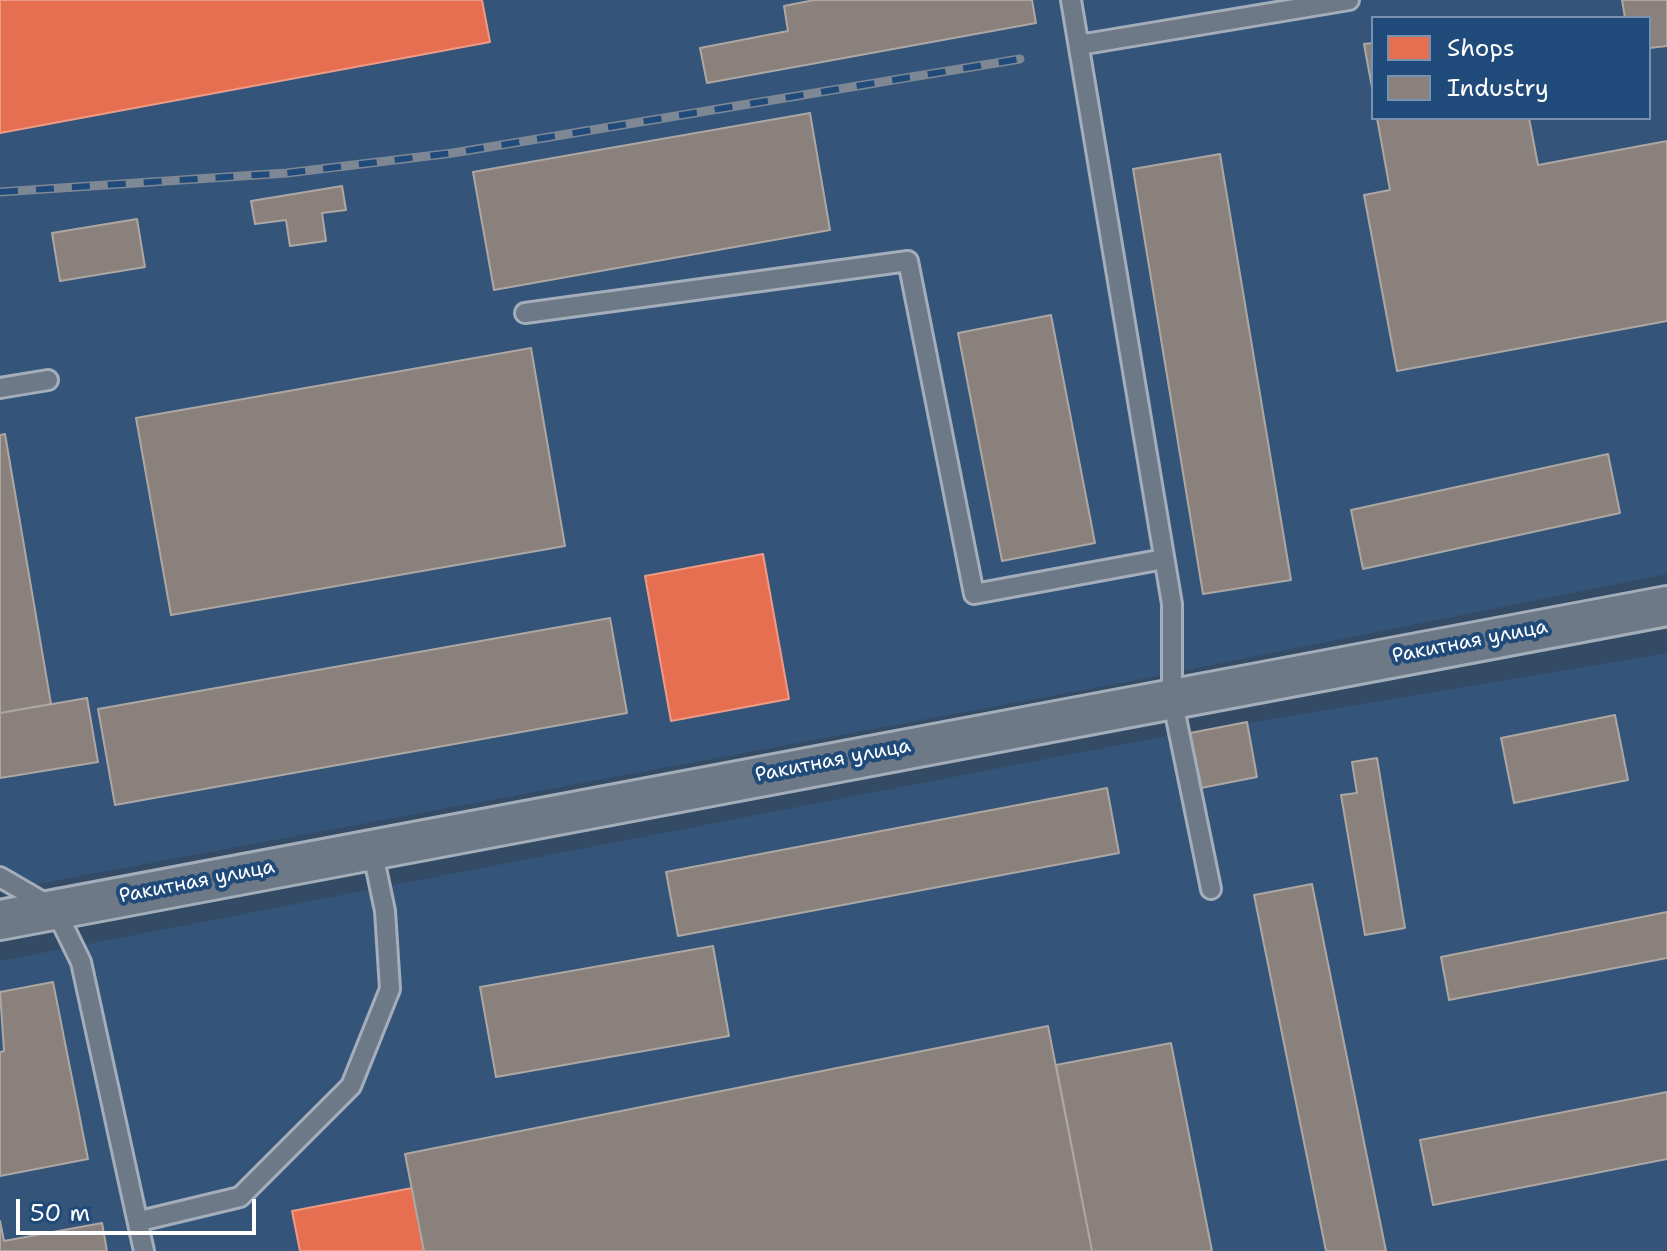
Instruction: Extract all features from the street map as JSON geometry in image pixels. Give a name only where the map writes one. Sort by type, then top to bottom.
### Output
[{"type":"street","name":"Ракитная улица","points":[[0,920],[1667,606]]},
{"type":"lane","points":[[1071,0],[1172,604],[1172,698],[1211,889]]},
{"type":"lane","points":[[1079,45],[1349,0]]},
{"type":"lane","points":[[525,313],[908,261],[974,594],[1164,559]]},
{"type":"lane","points":[[0,388],[48,380]]},
{"type":"lane","points":[[140,1221],[240,1197],[351,1086],[390,989],[385,911],[372,849]]},
{"type":"lane","points":[[0,877],[55,909],[81,962],[140,1221],[144,1251]]},
{"type":"shaded area","points":[[0,0],[1667,0],[1667,574],[1127,682],[0,891]]},
{"type":"shaded area","points":[[1667,653],[1667,1251],[0,1251],[0,961],[1134,742]]},
{"type":"building: Shops","points":[[0,0],[482,0],[490,42],[0,133]]},
{"type":"building: Shops","points":[[763,554],[789,699],[671,721],[645,576]]},
{"type":"building: Shops","points":[[412,1188],[424,1251],[300,1251],[292,1211]]},
{"type":"building: Industry","points":[[814,0],[1032,0],[1036,23],[707,83],[700,48],[788,31],[784,6]]},
{"type":"building: Industry","points":[[1622,0],[1667,0],[1667,46],[1651,48],[1651,16],[1625,16]]},
{"type":"building: Industry","points":[[1371,43],[1371,82],[1364,44]]},
{"type":"building: Industry","points":[[810,113],[830,230],[494,290],[473,172]]},
{"type":"building: Industry","points":[[1377,120],[1529,120],[1538,165],[1667,141],[1667,321],[1397,371],[1364,195],[1390,190]]},
{"type":"building: Industry","points":[[1220,154],[1291,580],[1203,594],[1133,169]]},
{"type":"building: Industry","points":[[342,186],[346,210],[322,213],[326,241],[290,246],[286,220],[255,224],[251,201]]},
{"type":"building: Industry","points":[[137,219],[145,267],[60,281],[52,233]]},
{"type":"building: Industry","points":[[1051,315],[1095,543],[1002,561],[958,333]]},
{"type":"building: Industry","points":[[531,348],[565,546],[171,615],[136,418]]},
{"type":"building: Industry","points":[[5,434],[51,704],[0,713],[0,435]]},
{"type":"building: Industry","points":[[1608,454],[1620,513],[1363,569],[1351,510]]},
{"type":"building: Industry","points":[[610,618],[627,713],[115,805],[98,709]]},
{"type":"building: Industry","points":[[87,698],[98,762],[0,778],[0,713]]},
{"type":"building: Industry","points":[[1615,715],[1628,780],[1514,803],[1501,738]]},
{"type":"building: Industry","points":[[1247,722],[1257,777],[1201,788],[1190,733]]},
{"type":"building: Industry","points":[[1377,758],[1405,928],[1365,935],[1341,795],[1357,793],[1352,762]]},
{"type":"building: Industry","points":[[1107,788],[1119,853],[678,936],[666,872]]},
{"type":"building: Industry","points":[[1312,884],[1386,1251],[1326,1251],[1254,895]]},
{"type":"building: Industry","points":[[1667,912],[1667,958],[1449,1000],[1441,957]]},
{"type":"building: Industry","points":[[713,946],[729,1036],[496,1077],[480,987]]},
{"type":"building: Industry","points":[[53,982],[88,1159],[0,1176],[0,1052],[4,1051],[0,992]]},
{"type":"building: Industry","points":[[1048,1026],[1092,1251],[424,1251],[405,1154]]},
{"type":"building: Industry","points":[[1171,1043],[1212,1251],[1092,1251],[1056,1065]]},
{"type":"building: Industry","points":[[1667,1092],[1667,1159],[1433,1205],[1420,1140]]},
{"type":"building: Industry","points":[[0,1221],[4,1241],[102,1223],[107,1251],[0,1251]]},
{"type":"railway","points":[[0,192],[287,173],[453,153],[1020,59]]}]
